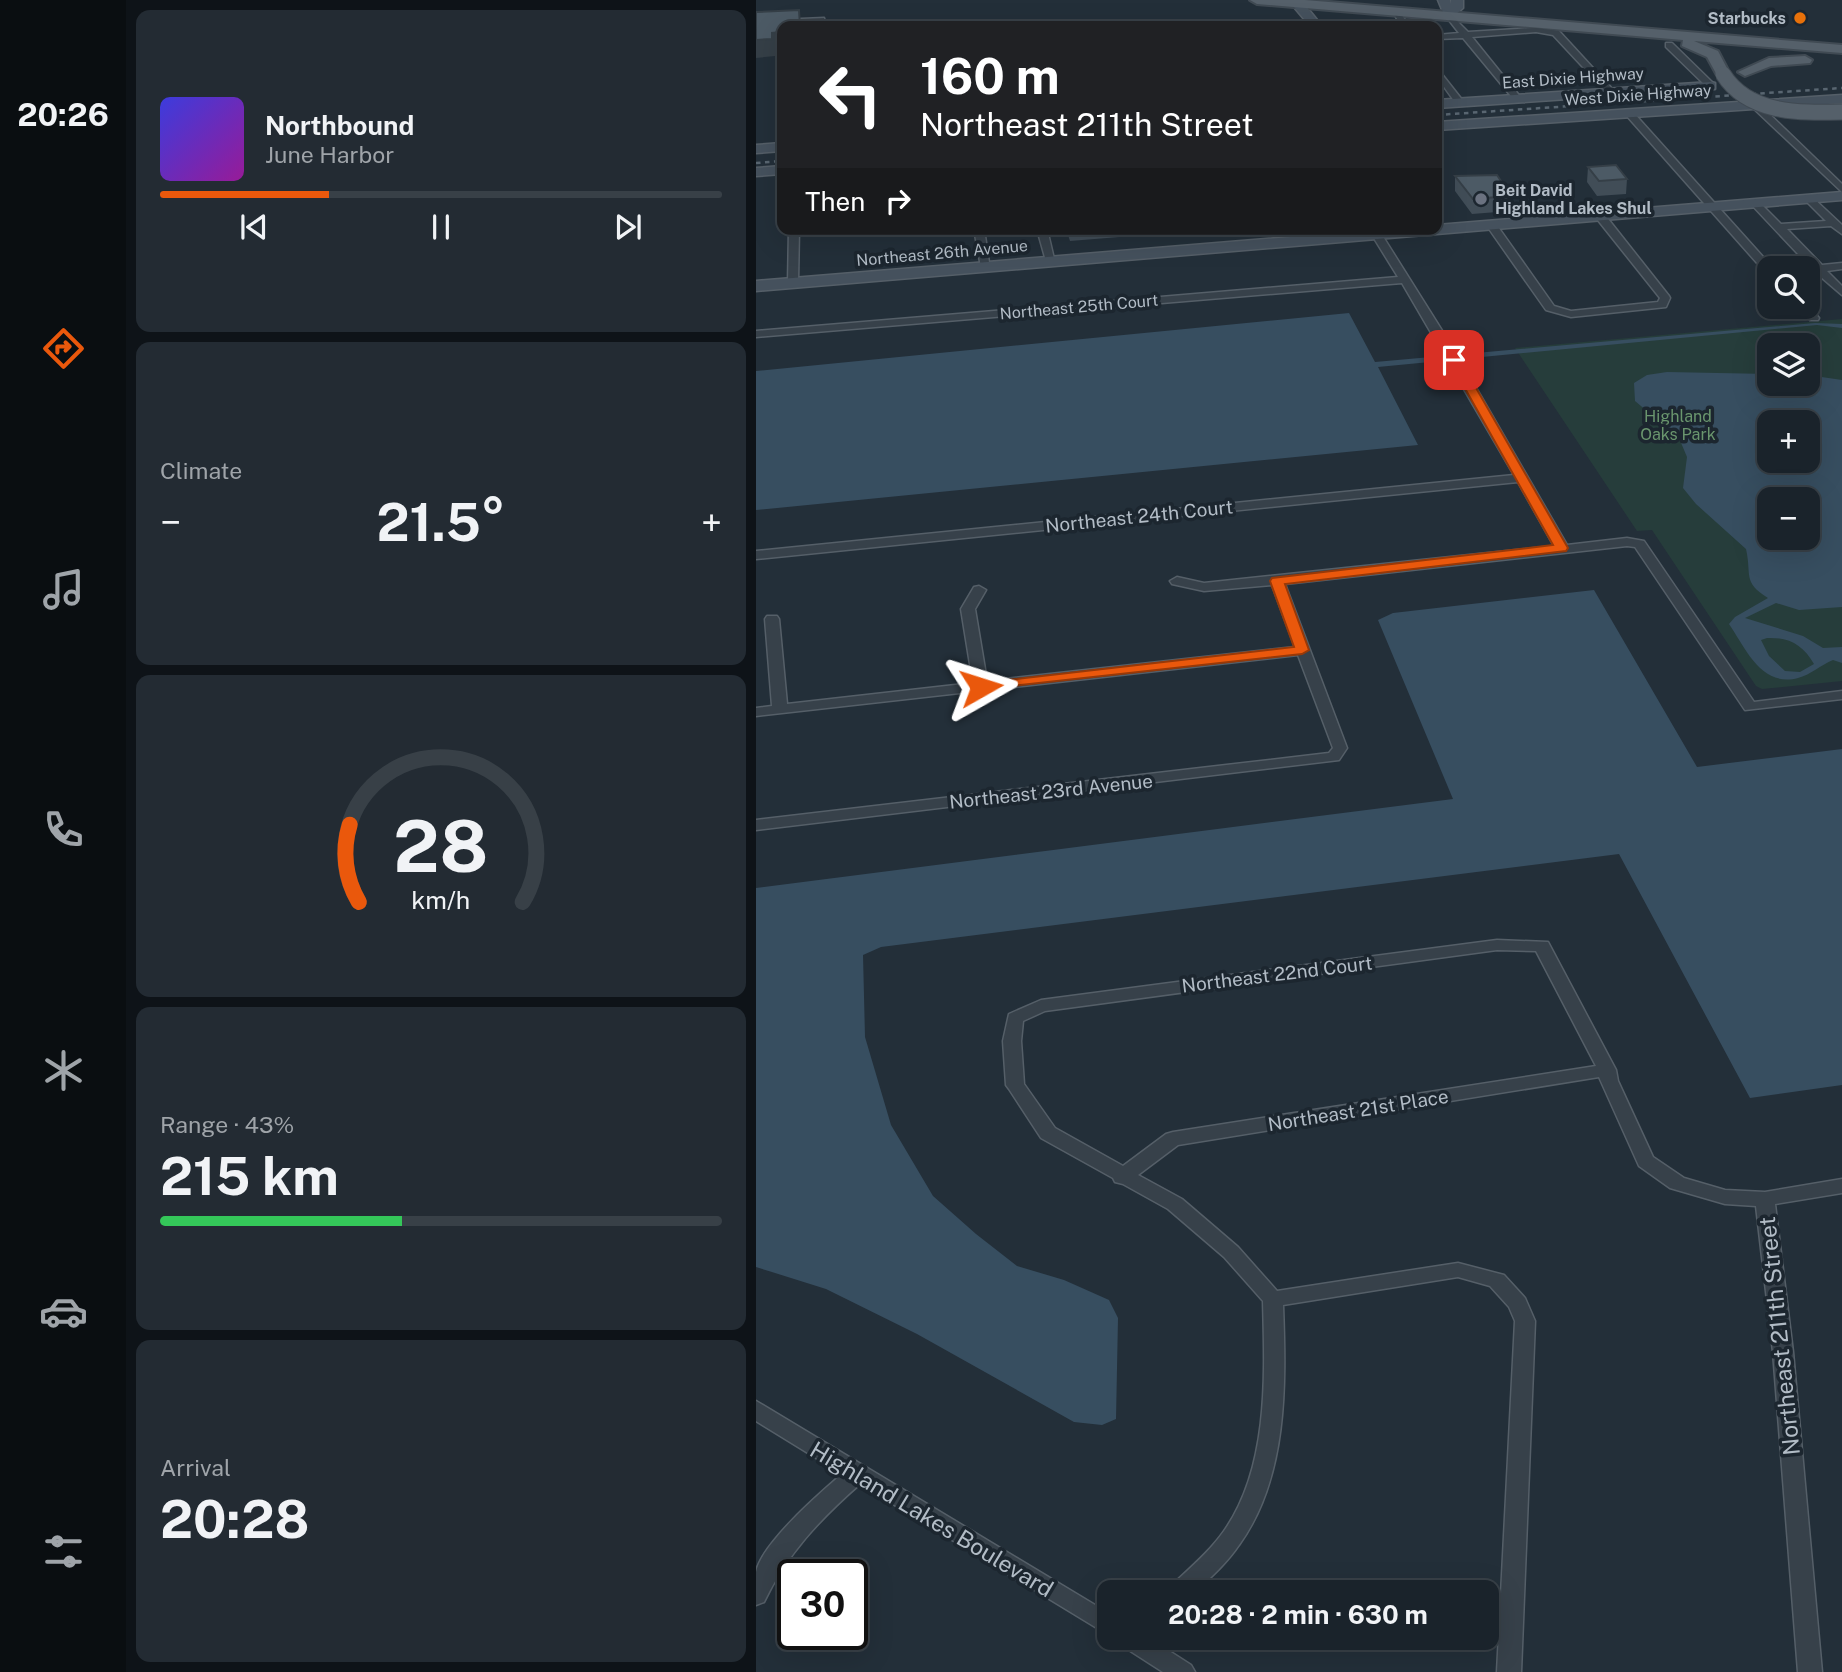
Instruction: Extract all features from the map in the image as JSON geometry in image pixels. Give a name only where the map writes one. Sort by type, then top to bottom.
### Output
[{"type":"main road","points":[[1257,0],[1394,10],[1452,9],[1475,17],[1842,49]]},
{"type":"main road","points":[[1348,0],[1842,41]]},
{"type":"main road","points":[[1530,22],[1683,42],[1703,48],[1719,64],[1735,92],[1760,103],[1793,110],[1842,112]]},
{"type":"main road","points":[[1689,37],[1733,37],[1749,34]]},
{"type":"main road","points":[[1842,61],[1779,61],[1745,72],[1741,79],[1744,86],[1767,98],[1805,106],[1842,106]]},
{"type":"street","points":[[1295,1],[1295,7],[1304,21]]},
{"type":"street","points":[[1295,1],[1304,8],[1313,21]]},
{"type":"street","points":[[1452,9],[1467,35],[1518,99]]},
{"type":"street","points":[[1394,10],[1402,21]]},
{"type":"street","points":[[756,23],[777,23]]},
{"type":"street","points":[[1442,37],[1546,31],[1562,37],[1612,93]]},
{"type":"street","points":[[1669,45],[1711,86]]},
{"type":"street","points":[[1442,78],[1460,103]]},
{"type":"street","name":"East Dixie Highway","points":[[1442,104],[1711,86]]},
{"type":"street","name":"West Dixie Highway","points":[[1442,126],[1842,99]]},
{"type":"street","points":[[1755,105],[1842,189]]},
{"type":"street","points":[[1629,113],[1757,257]]},
{"type":"street","points":[[756,149],[777,147]]},
{"type":"street","points":[[756,172],[777,170]]},
{"type":"street","name":"Northeast 26th Avenue","points":[[1442,229],[1842,196]]},
{"type":"street","points":[[1808,198],[1838,227]]},
{"type":"street","points":[[1755,203],[1806,256]]},
{"type":"street","points":[[1492,226],[1550,308],[1571,314],[1650,308],[1662,304],[1665,298],[1601,216]]},
{"type":"street","points":[[1779,227],[1838,227]]},
{"type":"street","points":[[793,283],[794,235]]},
{"type":"street","points":[[980,235],[986,267]]},
{"type":"street","points":[[1044,235],[1051,261]]},
{"type":"street","points":[[1377,235],[1453,358],[1562,548]]},
{"type":"street","name":"Northeast 26th Avenue","points":[[756,286],[1377,235]]},
{"type":"street","points":[[1820,269],[1842,267]]},
{"type":"street","points":[[1820,271],[1842,292]]},
{"type":"street","name":"Northeast 25th Court","points":[[756,334],[1403,280]]},
{"type":"street","name":"Northeast 24th Court","points":[[756,555],[1523,478]]},
{"type":"street","points":[[1177,581],[1204,587],[1614,542],[1639,544],[1656,565],[1750,707],[1842,695]]},
{"type":"street","points":[[756,712],[1302,650],[1277,581]]},
{"type":"street","points":[[979,590],[968,609],[981,687]]},
{"type":"street","points":[[772,619],[780,709]]},
{"type":"street","name":"Northeast 23rd Avenue","points":[[756,825],[1314,762],[1334,757],[1340,748],[1302,650]]},
{"type":"street","name":"Northeast 22nd Court","points":[[1122,1177],[1048,1133],[1015,1085],[1012,1041],[1015,1018],[1041,1006],[1086,999],[1497,946],[1542,947]]},
{"type":"street","name":"Northeast 211th Street","points":[[1542,947],[1607,1070],[1609,1081],[1646,1161],[1677,1183],[1724,1197],[1765,1199],[1783,1352],[1810,1672]]},
{"type":"street","name":"Northeast 21st Place","points":[[1122,1177],[1173,1139],[1607,1070]]},
{"type":"street","points":[[1122,1177],[1175,1204],[1231,1252],[1273,1298],[1276,1378],[1257,1491],[1232,1537],[1191,1580]]},
{"type":"street","points":[[1765,1199],[1842,1186]]},
{"type":"street","points":[[1273,1298],[1458,1270],[1497,1280],[1518,1303],[1525,1321],[1509,1672]]},
{"type":"street","name":"Highland Lakes Boulevard","points":[[756,1410],[1097,1618]]},
{"type":"street","points":[[756,1595],[764,1574],[804,1520],[857,1474]]},
{"type":"street","points":[[1150,1650],[1183,1672]]},
{"type":"green space","name":"Highland Oaks Park","points":[[1842,319],[1842,681],[1762,689],[1756,686],[1652,530],[1637,531],[1515,348]]},
{"type":"water","points":[[1349,313],[1375,362],[1815,323],[1842,324],[1842,328],[1817,325],[1378,367],[1418,445],[756,510],[756,371]]},
{"type":"water","points":[[1667,372],[1757,374],[1757,396],[1820,396],[1820,377],[1842,380],[1842,607],[1799,610],[1776,603],[1745,618],[1803,636],[1823,648],[1842,647],[1842,663],[1833,660],[1802,677],[1785,679],[1764,671],[1748,654],[1729,624],[1735,617],[1768,598],[1751,582],[1746,549],[1696,504],[1683,488],[1687,457],[1679,438],[1635,401],[1634,383],[1647,375]],"holes":[[[1767,638],[1795,644],[1814,664],[1800,672],[1785,671],[1769,656],[1761,640]]]},
{"type":"water","points":[[1594,590],[1697,767],[1842,749],[1842,1085],[1750,1098],[1619,854],[881,947],[863,955],[865,1037],[891,1125],[933,1196],[976,1234],[1017,1266],[1064,1280],[1109,1300],[1118,1318],[1116,1419],[1102,1425],[1074,1422],[917,1334],[826,1289],[756,1267],[756,888],[1453,799],[1378,620],[1393,613]]},
{"type":"building","points":[[799,10],[800,21],[777,21],[777,32],[772,33],[772,39],[756,40],[756,12]]},
{"type":"building","points":[[1616,165],[1627,179],[1599,181],[1588,167]]},
{"type":"building","points":[[1497,175],[1511,196],[1473,199],[1455,176]]},
{"type":"railway","points":[[1442,115],[1842,88]]},
{"type":"railway","points":[[756,163],[777,161]]},
{"type":"place","name":"Starbucks","points":[[1800,18]]},
{"type":"place","name":"Beit David Highland Lakes Shul","points":[[1481,199]]},
{"type":"route","points":[[981,687],[1302,650],[1277,581],[1562,548],[1454,360]]}]
